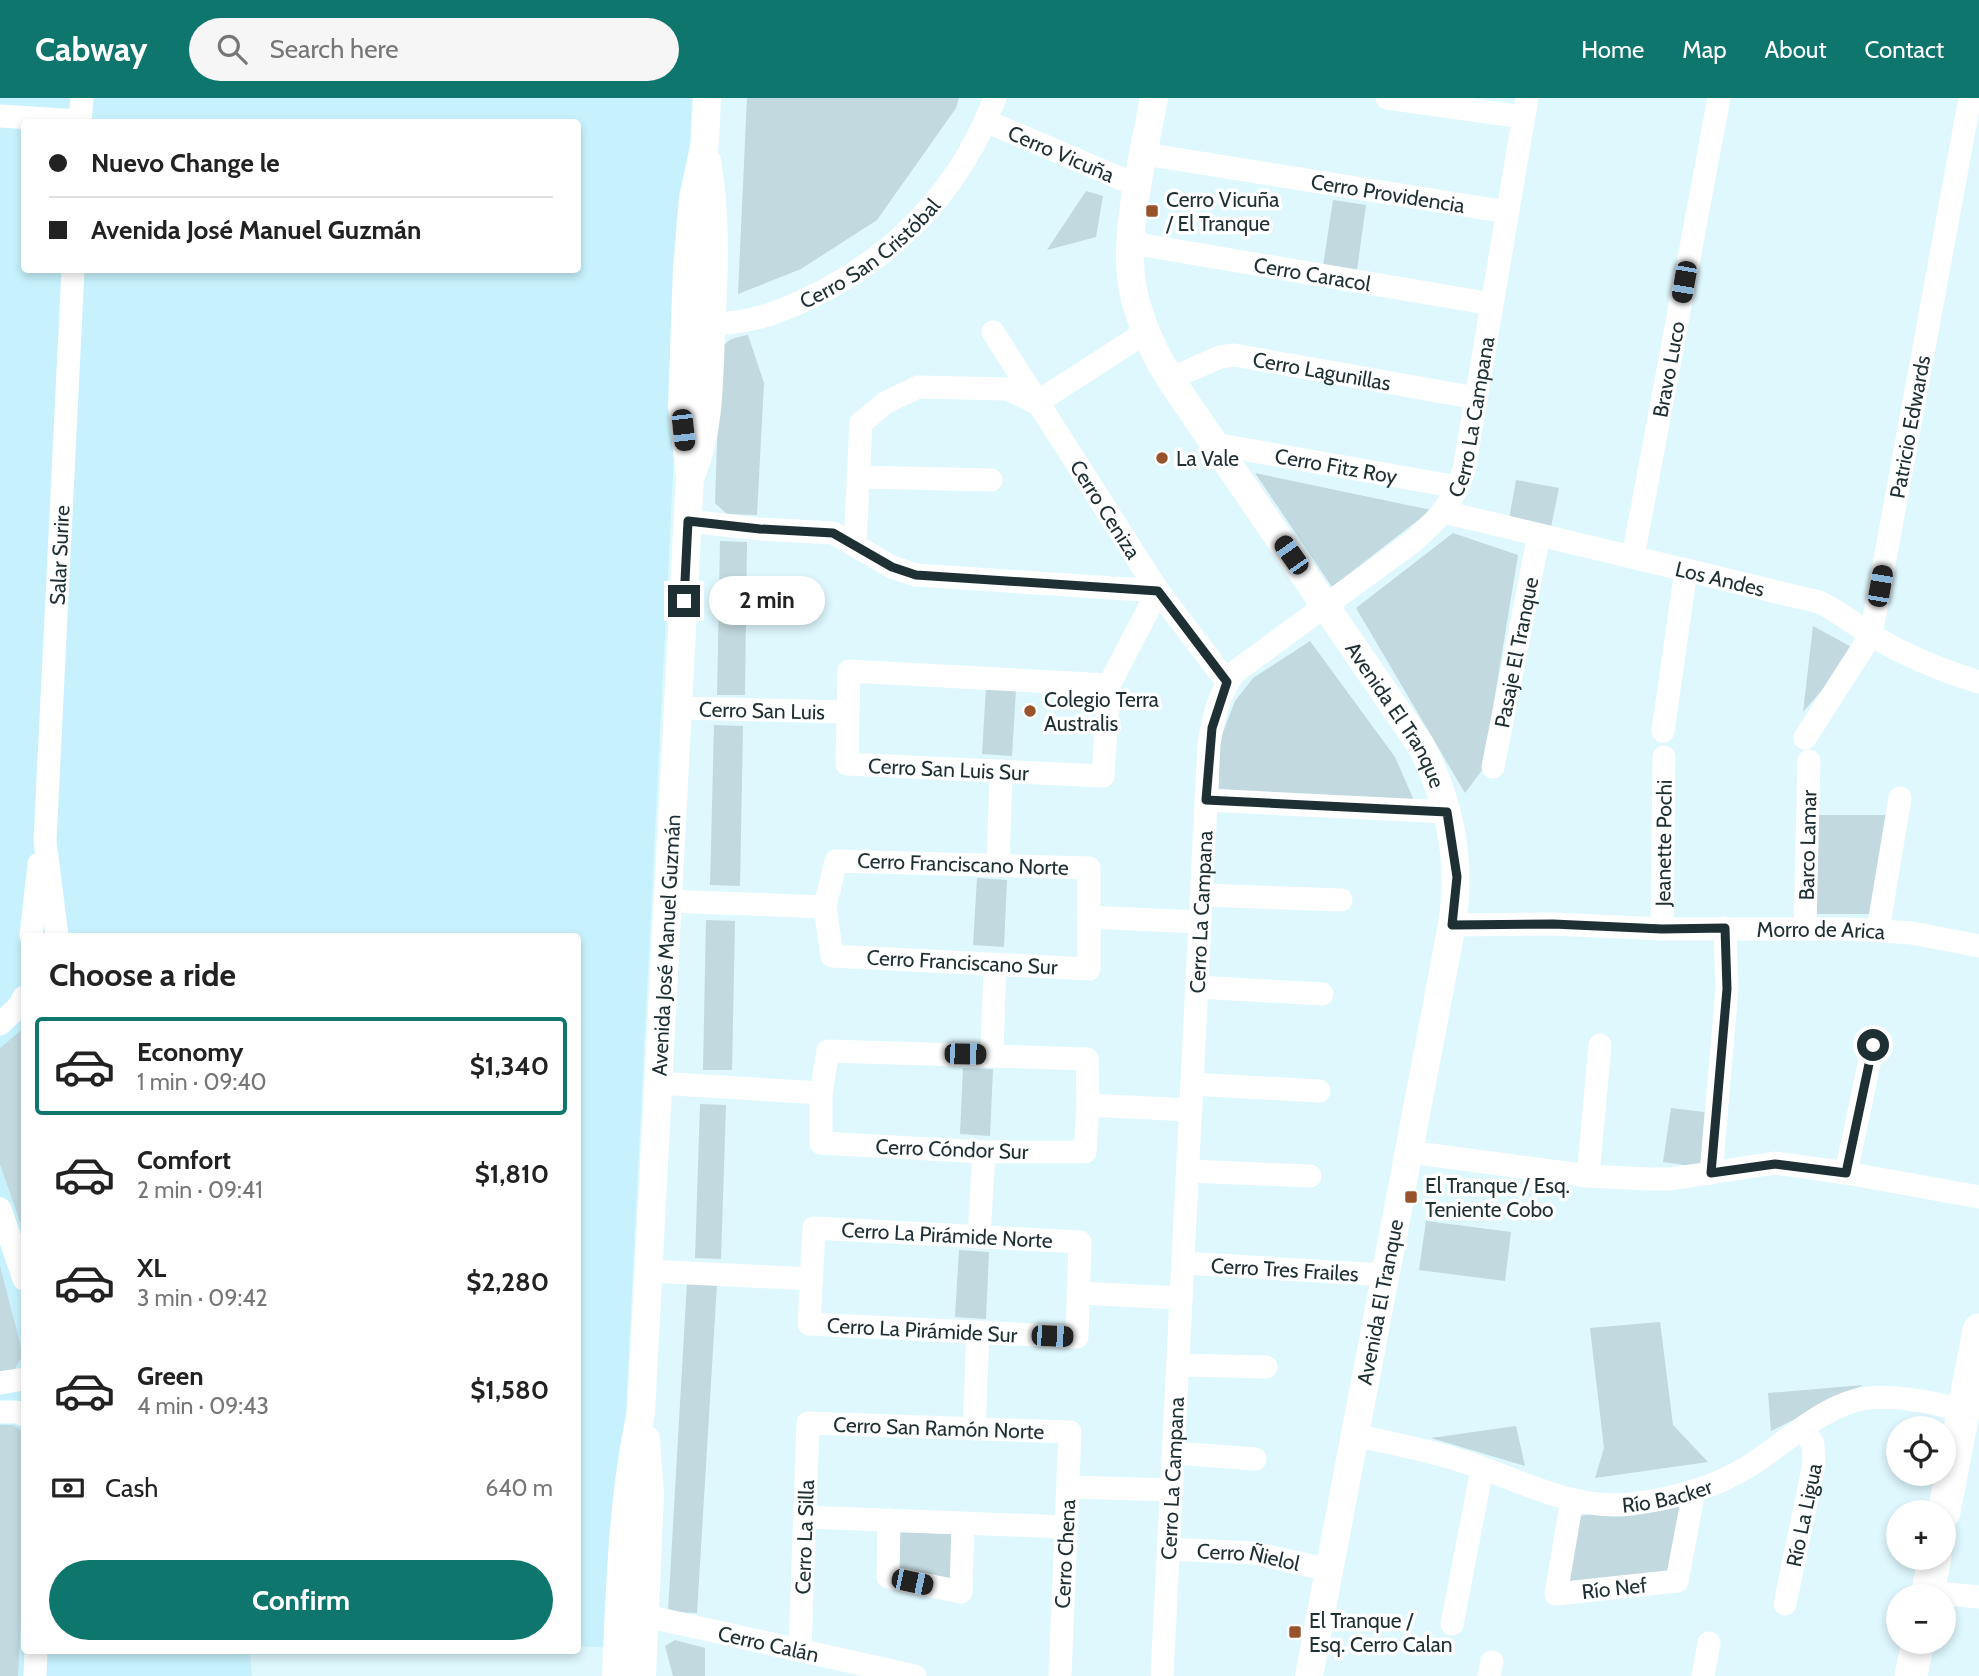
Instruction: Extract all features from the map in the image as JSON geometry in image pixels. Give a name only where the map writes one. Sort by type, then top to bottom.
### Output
[{"type":"main road","points":[[1946,1500],[1979,1330]]},
{"type":"main road","points":[[1912,1676],[1916,1654]]},
{"type":"street","name":"Avenida José Manuel Guzmán","points":[[617,1676],[632,1613],[650,1494],[641,1412],[657,1083],[690,477],[707,419],[690,221],[705,143],[707,98]]},
{"type":"street","name":"Cerro San Cristóbal","points":[[698,324],[740,323],[786,308],[839,282],[894,245],[923,217],[954,179],[986,121],[995,98]]},
{"type":"street","name":"Avenida El Tranque","points":[[1154,98],[1131,243],[1133,289],[1146,332],[1170,379],[1417,738],[1433,769],[1447,812],[1457,877],[1452,925],[1308,1676]]},
{"type":"street","points":[[1387,98],[1525,108]]},
{"type":"street","name":"Bravo Luco","points":[[1633,557],[1718,98]]},
{"type":"street","name":"Patricio Edwards","points":[[1805,738],[1871,635],[1970,98]]},
{"type":"street","name":"Cerro La Campana","points":[[1163,1676],[1206,800],[1212,728],[1227,682],[1235,672],[1411,543],[1444,512],[1458,487],[1464,470],[1525,108]]},
{"type":"street","points":[[0,116],[81,114]]},
{"type":"street","name":"Cerro Vicuña","points":[[986,121],[1138,186]]},
{"type":"street","name":"Cerro Providencia","points":[[1144,154],[1507,212]]},
{"type":"street","name":"Cerro Caracol","points":[[1131,243],[1492,304]]},
{"type":"street","name":"Salar Surire","points":[[31,933],[36,882],[45,841],[73,273]]},
{"type":"street","name":"Cerro Ceniza","points":[[993,332],[1158,591],[1227,682]]},
{"type":"street","points":[[855,544],[861,423],[885,403],[918,387],[1008,389],[1037,403],[1146,332]]},
{"type":"street","name":"Cerro Lagunillas","points":[[1170,379],[1220,357],[1234,355],[1476,398]]},
{"type":"street","name":"Cerro Fitz Roy","points":[[1214,444],[1458,487]]},
{"type":"street","points":[[860,477],[991,480]]},
{"type":"street","name":"Los Andes","points":[[1444,512],[1819,602],[1842,614],[1871,635],[1932,666],[1979,682]]},
{"type":"street","points":[[688,521],[760,529],[821,531],[842,536],[892,567],[916,575],[1158,591],[1109,685],[849,671],[847,712]]},
{"type":"street","name":"Pasaje El Tranque","points":[[1493,767],[1539,535]]},
{"type":"street","points":[[1663,731],[1686,570]]},
{"type":"street","name":"Cerro San Luis Sur","points":[[847,712],[848,764],[1103,776],[1109,685]]},
{"type":"street","name":"Cerro San Luis","points":[[678,708],[847,712]]},
{"type":"street","name":"Jeanette Pochi","points":[[1662,929],[1664,757]]},
{"type":"street","name":"Barco Lamar","points":[[1805,927],[1809,761]]},
{"type":"street","points":[[998,864],[1001,771]]},
{"type":"street","points":[[1878,930],[1900,798]]},
{"type":"street","points":[[1206,800],[1447,812]]},
{"type":"street","name":"Salar Surire","points":[[45,841],[57,933]]},
{"type":"street","name":"Cerro Franciscano Norte","points":[[825,907],[836,861],[998,864],[1088,869],[1089,917]]},
{"type":"street","points":[[1202,895],[1340,900]]},
{"type":"street","points":[[667,901],[825,907]]},
{"type":"street","name":"Cerro Franciscano Sur","points":[[825,907],[832,956],[1089,969],[1089,917]]},
{"type":"street","points":[[1089,917],[1200,922]]},
{"type":"street","name":"Morro de Arica","points":[[1452,925],[1553,924],[1662,929],[1805,927],[1912,933],[1979,946]]},
{"type":"street","points":[[1711,1173],[1727,989],[1725,928]]},
{"type":"street","points":[[992,1054],[995,964]]},
{"type":"street","points":[[1197,987],[1322,994]]},
{"type":"street","points":[[0,1024],[21,1002]]},
{"type":"street","points":[[1588,1176],[1601,1045]]},
{"type":"street","points":[[1846,1173],[1873,1045]]},
{"type":"street","points":[[657,1083],[821,1093],[828,1051],[992,1054],[1087,1059],[1088,1105],[1191,1110]]},
{"type":"street","points":[[1192,1084],[1319,1091]]},
{"type":"street","name":"Cerro Cóndor Sur","points":[[821,1093],[821,1143],[984,1152],[1085,1152],[1088,1105]]},
{"type":"street","points":[[979,1237],[984,1152]]},
{"type":"street","points":[[1409,1152],[1588,1176],[1648,1179],[1775,1164],[1846,1173],[1979,1197]]},
{"type":"street","points":[[1188,1171],[1310,1176]]},
{"type":"street","points":[[0,1209],[21,1270]]},
{"type":"street","name":"Cerro La Pirámide Norte","points":[[812,1279],[814,1228],[1080,1242],[1079,1293]]},
{"type":"street","name":"Cerro Tres Frailes","points":[[1183,1262],[1385,1275]]},
{"type":"street","points":[[648,1271],[812,1279]]},
{"type":"street","name":"Cerro La Pirámide Sur","points":[[812,1279],[809,1324],[1077,1337],[1079,1293]]},
{"type":"street","points":[[1079,1293],[1181,1298]]},
{"type":"street","points":[[974,1429],[978,1332]]},
{"type":"street","points":[[1178,1365],[1266,1367]]},
{"type":"street","points":[[0,1382],[21,1379]]},
{"type":"street","name":"Río Backer","points":[[1354,1435],[1463,1461],[1572,1500],[1629,1504],[1694,1491],[1727,1479],[1831,1410],[1868,1398],[1909,1399],[1964,1410]]},
{"type":"street","points":[[0,1412],[21,1414]]},
{"type":"street","name":"Cerro San Ramón Norte","points":[[808,1423],[1070,1432]]},
{"type":"street","name":"Cerro La Silla","points":[[800,1651],[808,1423]]},
{"type":"street","name":"Río La Ligua","points":[[1785,1604],[1814,1464],[1813,1444],[1803,1429]]},
{"type":"street","name":"Cerro Chena","points":[[1060,1676],[1070,1432]]},
{"type":"street","points":[[1174,1453],[1255,1459]]},
{"type":"street","points":[[1452,1623],[1482,1469]]},
{"type":"street","points":[[1069,1487],[1172,1490]]},
{"type":"street","name":"Río Nef","points":[[1572,1500],[1556,1594],[1677,1581],[1694,1491]]},
{"type":"street","points":[[806,1517],[1066,1527]]},
{"type":"street","points":[[889,1520],[888,1577],[961,1592],[963,1523]]},
{"type":"street","name":"Cerro Ñielol","points":[[1169,1549],[1254,1553],[1328,1570]]},
{"type":"street","points":[[1956,1596],[1979,1597]]},
{"type":"street","name":"Avenida José Manuel Guzmán","points":[[632,1613],[642,1676]]},
{"type":"street","name":"Cerro Calán","points":[[632,1613],[915,1676]]},
{"type":"street","points":[[1703,1676],[1709,1643]]},
{"type":"street","points":[[35,1676],[36,1654]]},
{"type":"shaded area","points":[[0,98],[692,98],[614,1648],[581,1646],[581,933],[21,933],[21,1654],[250,1654],[252,1676],[0,1676]]},
{"type":"shaded area","points":[[747,98],[959,98],[956,108],[877,220],[801,269],[738,294]]},
{"type":"shaded area","points":[[1086,191],[1103,196],[1096,237],[1047,250]]},
{"type":"shaded area","points":[[1333,200],[1366,205],[1357,270],[1323,266]]},
{"type":"shaded area","points":[[748,335],[764,383],[757,515],[727,514],[715,503],[720,354],[730,340]]},
{"type":"shaded area","points":[[1255,473],[1431,510],[1332,587]]},
{"type":"shaded area","points":[[1516,480],[1559,488],[1551,527],[1509,519]]},
{"type":"shaded area","points":[[1453,533],[1518,555],[1483,769],[1465,793],[1356,608]]},
{"type":"shaded area","points":[[720,541],[747,542],[745,695],[717,695]]},
{"type":"shaded area","points":[[1813,626],[1857,650],[1803,712]]},
{"type":"shaded area","points":[[1310,641],[1395,757],[1416,805],[1219,789],[1217,748],[1235,701],[1253,678]]},
{"type":"shaded area","points":[[986,687],[1016,689],[1012,756],[982,754]]},
{"type":"shaded area","points":[[714,725],[743,726],[740,886],[710,885]]},
{"type":"shaded area","points":[[1817,815],[1889,815],[1873,914],[1817,914]]},
{"type":"shaded area","points":[[977,878],[1007,880],[1004,947],[973,945]]},
{"type":"shaded area","points":[[706,920],[735,921],[732,1070],[703,1070]]},
{"type":"shaded area","points":[[21,1030],[21,1225],[0,1164],[0,1048]]},
{"type":"shaded area","points":[[963,1068],[993,1069],[990,1136],[960,1134]]},
{"type":"shaded area","points":[[700,1104],[726,1105],[721,1259],[695,1258]]},
{"type":"shaded area","points":[[1671,1108],[1712,1113],[1705,1168],[1663,1162]]},
{"type":"shaded area","points":[[1426,1221],[1511,1232],[1505,1281],[1419,1270]]},
{"type":"shaded area","points":[[959,1250],[989,1252],[986,1319],[955,1317]]},
{"type":"shaded area","points":[[0,1266],[21,1347],[21,1358],[14,1370],[0,1372]]},
{"type":"shaded area","points":[[687,1282],[717,1284],[697,1613],[668,1612]]},
{"type":"shaded area","points":[[1660,1322],[1673,1425],[1708,1462],[1595,1478],[1604,1448],[1590,1328]]},
{"type":"shaded area","points":[[1863,1385],[1771,1431],[1768,1393]]},
{"type":"shaded area","points":[[0,1425],[13,1425],[21,1430],[21,1618],[18,1676],[0,1676]]},
{"type":"shaded area","points":[[1516,1426],[1525,1466],[1431,1438]]},
{"type":"shaded area","points":[[1685,1503],[1670,1572],[1567,1585],[1578,1516]]},
{"type":"shaded area","points":[[896,1532],[953,1534],[952,1580],[897,1569]]},
{"type":"shaded area","points":[[675,1640],[705,1648],[705,1676],[673,1676],[665,1646]]},
{"type":"place","name":"Cerro Vicuña / El Tranque","points":[[1152,211]]},
{"type":"place","name":"La Vale","points":[[1162,458]]},
{"type":"place","name":"Colegio Terra Australis","points":[[1030,711]]},
{"type":"place","name":"El Tranque / Esq. Teniente Cobo","points":[[1411,1197]]},
{"type":"place","name":"El Tranque / Esq. Cerro Calan","points":[[1295,1632]]},
{"type":"route","points":[[684,601],[688,521],[833,533],[892,567],[916,575],[1158,591],[1227,682],[1215,712],[1209,744],[1206,800],[1447,812],[1457,877],[1452,925],[1553,924],[1662,929],[1725,928],[1727,989],[1711,1173],[1775,1164],[1846,1173],[1873,1045]]}]
